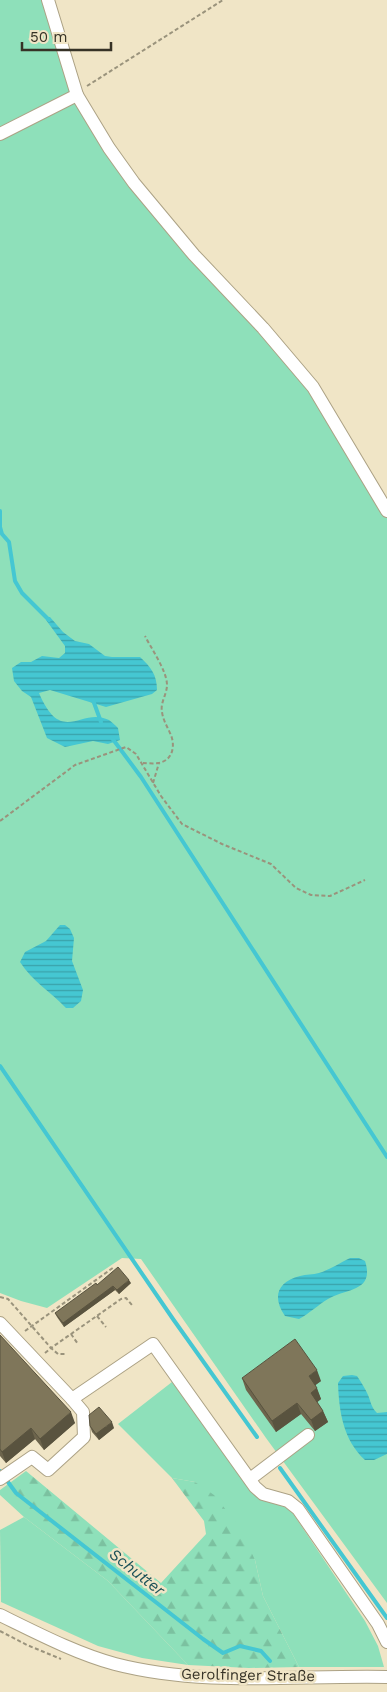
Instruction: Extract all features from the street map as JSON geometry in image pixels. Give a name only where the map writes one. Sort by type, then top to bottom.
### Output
[{"type":"street","points":[[48,0],[77,95],[109,148],[134,183],[194,255],[263,328],[313,387],[387,511]]},
{"type":"street","points":[[0,134],[77,95]]},
{"type":"street","points":[[0,1323],[83,1412],[84,1437],[48,1470],[32,1457],[5,1476]]},
{"type":"street","points":[[72,1399],[153,1344],[255,1487],[263,1494],[288,1501],[298,1509],[378,1624],[387,1642]]},
{"type":"street","points":[[250,1479],[308,1435]]},
{"type":"street","name":"Gerolfinger Straße","points":[[0,1616],[86,1655],[116,1664],[167,1673],[196,1677],[258,1678],[387,1676]]},
{"type":"path","points":[[77,95],[88,85],[223,0]]},
{"type":"path","points":[[142,763],[159,764],[166,761],[174,747],[161,709],[167,685],[164,672],[145,636]]},
{"type":"path","points":[[0,821],[75,765],[126,747],[136,754],[153,783],[182,824],[222,844],[271,864],[296,888],[311,895],[330,896],[364,880]]},
{"type":"path","points":[[153,783],[159,764]]},
{"type":"path","points":[[16,1339],[114,1268]]},
{"type":"path","points":[[0,1297],[8,1299],[51,1348],[58,1354],[65,1354]]},
{"type":"path","points":[[35,1360],[121,1299],[126,1298],[132,1306]]},
{"type":"path","points":[[97,1316],[106,1327]]},
{"type":"path","points":[[71,1334],[78,1344]]},
{"type":"green space","points":[[0,0],[44,0],[85,117],[284,358],[333,424],[387,516],[387,1603],[266,1438],[141,1259],[122,1258],[47,1308],[0,1293]]},
{"type":"green space","points":[[172,1382],[259,1497],[290,1509],[365,1621],[378,1646],[384,1667],[299,1667],[263,1596],[255,1560],[195,1482],[172,1478],[118,1424]]},
{"type":"green space","points":[[26,1471],[161,1583],[206,1534],[204,1521],[172,1478],[195,1482],[214,1495],[239,1526],[255,1560],[263,1596],[299,1667],[249,1668],[188,1665],[108,1581],[24,1517],[0,1495],[0,1490]]},
{"type":"green space","points":[[24,1517],[108,1581],[188,1665],[142,1658],[98,1646],[1,1602],[0,1530]]},
{"type":"water","points":[[47,617],[50,617],[63,632],[75,641],[89,644],[105,656],[140,657],[153,672],[157,690],[152,694],[106,707],[50,690],[39,693],[47,709],[56,718],[64,722],[72,722],[89,717],[109,720],[118,728],[120,740],[108,744],[93,741],[65,747],[47,738],[31,697],[22,691],[14,681],[12,668],[21,662],[31,662],[42,656],[59,658],[65,653],[65,646],[46,620]]},
{"type":"water","points":[[60,925],[65,925],[70,929],[74,938],[72,961],[83,990],[81,1001],[73,1008],[66,1008],[36,981],[20,962],[25,952],[46,941]]},
{"type":"water","points":[[350,1258],[359,1258],[365,1261],[367,1271],[366,1278],[362,1284],[357,1288],[335,1295],[299,1319],[285,1316],[278,1297],[279,1291],[286,1282],[300,1276],[323,1272]]},
{"type":"water","points":[[343,1376],[357,1376],[367,1392],[372,1407],[377,1413],[387,1412],[387,1454],[374,1460],[365,1460],[358,1452],[347,1434],[341,1414],[338,1383]]},
{"type":"building","points":[[118,1267],[129,1280],[117,1290],[113,1286],[63,1323],[55,1313],[96,1283],[97,1285]]},
{"type":"building","points":[[0,1335],[71,1412],[40,1439],[31,1428],[2,1452],[0,1449]]},
{"type":"building","points":[[295,1339],[317,1370],[309,1376],[317,1388],[311,1393],[323,1411],[311,1420],[297,1403],[272,1421],[242,1378]]},
{"type":"building","points":[[99,1407],[112,1422],[96,1434],[90,1426],[89,1415]]},
{"type":"waterway","points":[[0,511],[0,526]]},
{"type":"waterway","points":[[0,527],[2,534],[9,542],[15,581],[22,593],[49,620]]},
{"type":"waterway","points":[[93,700],[101,722]]},
{"type":"waterway","points":[[112,738],[141,777],[387,1157]]},
{"type":"waterway","points":[[0,1066],[173,1319],[257,1437]]},
{"type":"waterway","points":[[280,1468],[387,1618]]},
{"type":"waterway","name":"Schutter","points":[[0,1471],[16,1493],[203,1639],[223,1653],[240,1646],[261,1651],[270,1661]]}]
